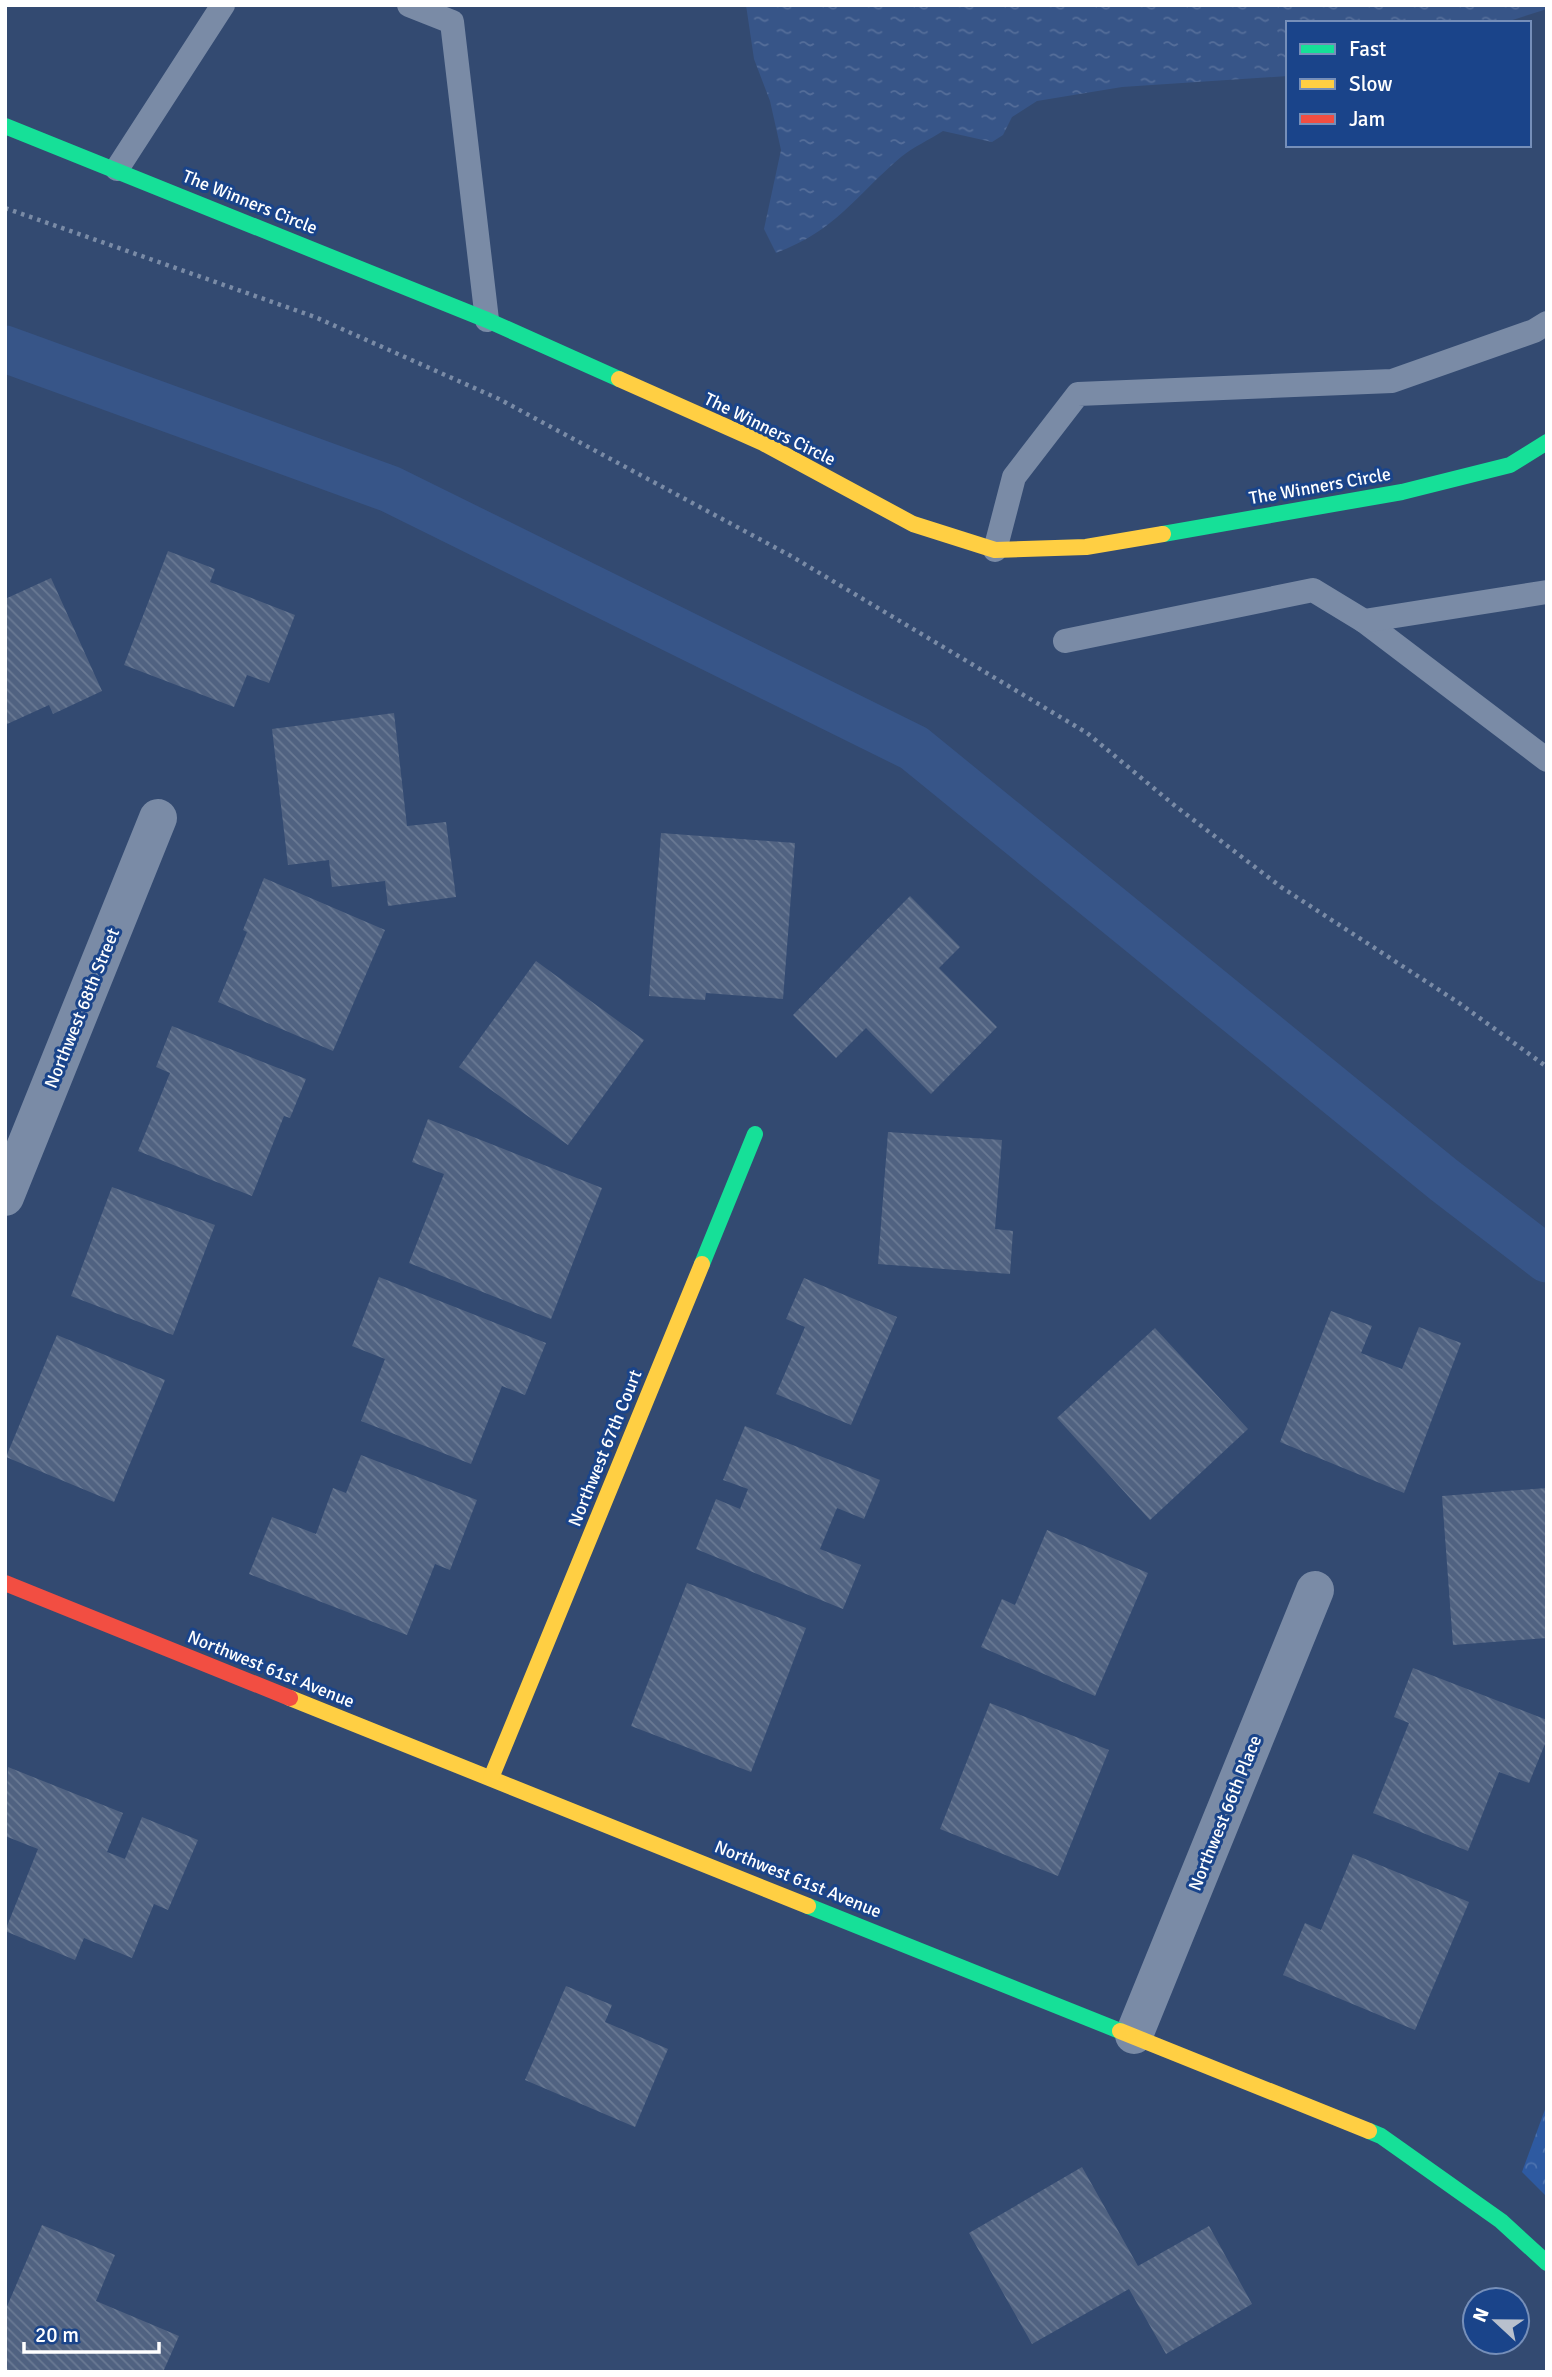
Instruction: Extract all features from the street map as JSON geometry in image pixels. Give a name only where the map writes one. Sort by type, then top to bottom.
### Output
[{"type":"street","name":"The Winners Circle","points":[[5,126],[487,320],[763,443],[913,524],[995,550],[1086,547],[1402,492],[1510,465],[1547,442]]},
{"type":"street","name":"Northwest 68th Street","points":[[5,1197],[158,818]]},
{"type":"street","name":"Northwest 67th Court","points":[[491,1777],[755,1134]]},
{"type":"street","name":"Northwest 61st Avenue","points":[[5,1583],[1381,2136],[1502,2221],[1547,2263]]},
{"type":"street","name":"Northwest 66th Place","points":[[1134,2035],[1315,1590]]},
{"type":"lane","points":[[117,169],[223,5]]},
{"type":"lane","points":[[408,5],[452,22],[487,320]]},
{"type":"lane","points":[[995,550],[1014,477],[1078,394],[1392,381],[1534,331],[1547,323]]},
{"type":"lane","points":[[1065,641],[1313,590],[1364,621],[1547,760]]},
{"type":"lane","points":[[1364,621],[1547,592]]},
{"type":"path","points":[[5,208],[163,266],[314,317],[475,388],[791,556],[1087,733],[1174,806],[1281,887],[1459,1003],[1547,1067]]},
{"type":"green space","points":[[1547,2104],[1547,2197],[1522,2172]]},
{"type":"water","points":[[746,5],[1547,5],[1547,9],[1509,21],[1286,21],[1286,76],[1122,87],[1037,101],[1012,117],[1003,135],[992,142],[943,131],[901,157],[844,211],[815,234],[776,253],[764,229],[781,150],[770,101],[754,59]]},
{"type":"building","points":[[168,551],[215,569],[210,582],[295,615],[269,683],[247,675],[234,707],[124,665]]},
{"type":"building","points":[[51,578],[102,691],[53,714],[49,705],[5,725],[5,599]]},
{"type":"building","points":[[394,713],[407,826],[446,822],[456,897],[388,906],[385,881],[332,887],[329,860],[288,865],[272,729]]},
{"type":"building","points":[[661,833],[795,843],[783,999],[706,993],[705,1000],[649,996]]},
{"type":"building","points":[[264,878],[385,930],[333,1051],[218,1002],[247,932],[243,930]]},
{"type":"building","points":[[910,896],[960,947],[939,968],[997,1027],[931,1094],[866,1028],[836,1058],[793,1015]]},
{"type":"building","points":[[536,961],[644,1040],[568,1145],[459,1067]]},
{"type":"building","points":[[172,1026],[306,1079],[290,1118],[284,1116],[252,1196],[138,1151],[170,1073],[156,1067]]},
{"type":"building","points":[[428,1119],[602,1188],[551,1319],[409,1263],[444,1174],[412,1162]]},
{"type":"building","points":[[888,1132],[1002,1140],[995,1229],[1013,1231],[1010,1274],[878,1264]]},
{"type":"building","points":[[112,1187],[215,1225],[173,1335],[71,1296]]},
{"type":"building","points":[[379,1277],[546,1343],[525,1395],[502,1386],[471,1464],[361,1421],[385,1359],[352,1346]]},
{"type":"building","points":[[804,1278],[897,1317],[851,1425],[776,1394],[805,1327],[786,1319]]},
{"type":"building","points":[[1331,1311],[1372,1326],[1361,1353],[1402,1369],[1419,1327],[1461,1343],[1404,1493],[1280,1442]]},
{"type":"building","points":[[1155,1328],[1248,1429],[1150,1520],[1057,1418]]},
{"type":"building","points":[[57,1335],[165,1380],[114,1502],[6,1457]]},
{"type":"building","points":[[745,1426],[880,1480],[864,1519],[837,1508],[820,1549],[861,1565],[843,1609],[696,1549],[716,1499],[740,1509],[748,1489],[723,1480]]},
{"type":"building","points":[[361,1455],[477,1500],[450,1570],[435,1564],[407,1635],[249,1574],[272,1517],[316,1534],[333,1488],[346,1493]]},
{"type":"building","points":[[1547,1488],[1547,1638],[1453,1645],[1442,1496]]},
{"type":"building","points":[[1047,1530],[1148,1573],[1095,1696],[981,1647],[1002,1599],[1015,1605]]},
{"type":"building","points":[[687,1583],[806,1628],[751,1772],[631,1726]]},
{"type":"building","points":[[1413,1668],[1547,1720],[1547,1739],[1529,1783],[1499,1772],[1468,1851],[1373,1813],[1409,1723],[1394,1717]]},
{"type":"building","points":[[990,1703],[1109,1750],[1058,1876],[940,1829]]},
{"type":"building","points":[[8,1767],[123,1813],[107,1852],[125,1859],[142,1817],[198,1840],[168,1910],[154,1904],[132,1958],[84,1938],[75,1960],[5,1931],[38,1849],[5,1836]]},
{"type":"building","points":[[1353,1854],[1469,1902],[1415,2030],[1283,1975],[1305,1923],[1321,1930]]},
{"type":"building","points":[[566,1986],[612,2005],[605,2022],[668,2049],[635,2127],[525,2080]]},
{"type":"building","points":[[1082,2167],[1138,2266],[1209,2226],[1252,2304],[1166,2354],[1129,2289],[1032,2344],[969,2233]]},
{"type":"building","points":[[42,2225],[115,2255],[96,2301],[179,2336],[163,2372],[5,2372],[5,2311]]},
{"type":"waterway","points":[[5,349],[390,489],[914,748],[1444,1180],[1547,1259]]},
{"type":"traffic: fast","points":[[5,126],[487,320],[619,379]]},
{"type":"traffic: fast","points":[[1163,534],[1402,492],[1510,465],[1547,442]]},
{"type":"traffic: fast","points":[[702,1264],[755,1134]]},
{"type":"traffic: fast","points":[[808,1906],[1120,2031]]},
{"type":"traffic: fast","points":[[1369,2131],[1381,2136],[1501,2221],[1547,2263]]},
{"type":"traffic: slow","points":[[619,379],[763,443],[913,524],[995,550],[1086,547],[1163,534]]},
{"type":"traffic: slow","points":[[491,1778],[702,1264]]},
{"type":"traffic: slow","points":[[290,1698],[808,1906]]},
{"type":"traffic: slow","points":[[1120,2031],[1369,2131]]},
{"type":"traffic: jam","points":[[5,1583],[290,1698]]}]
